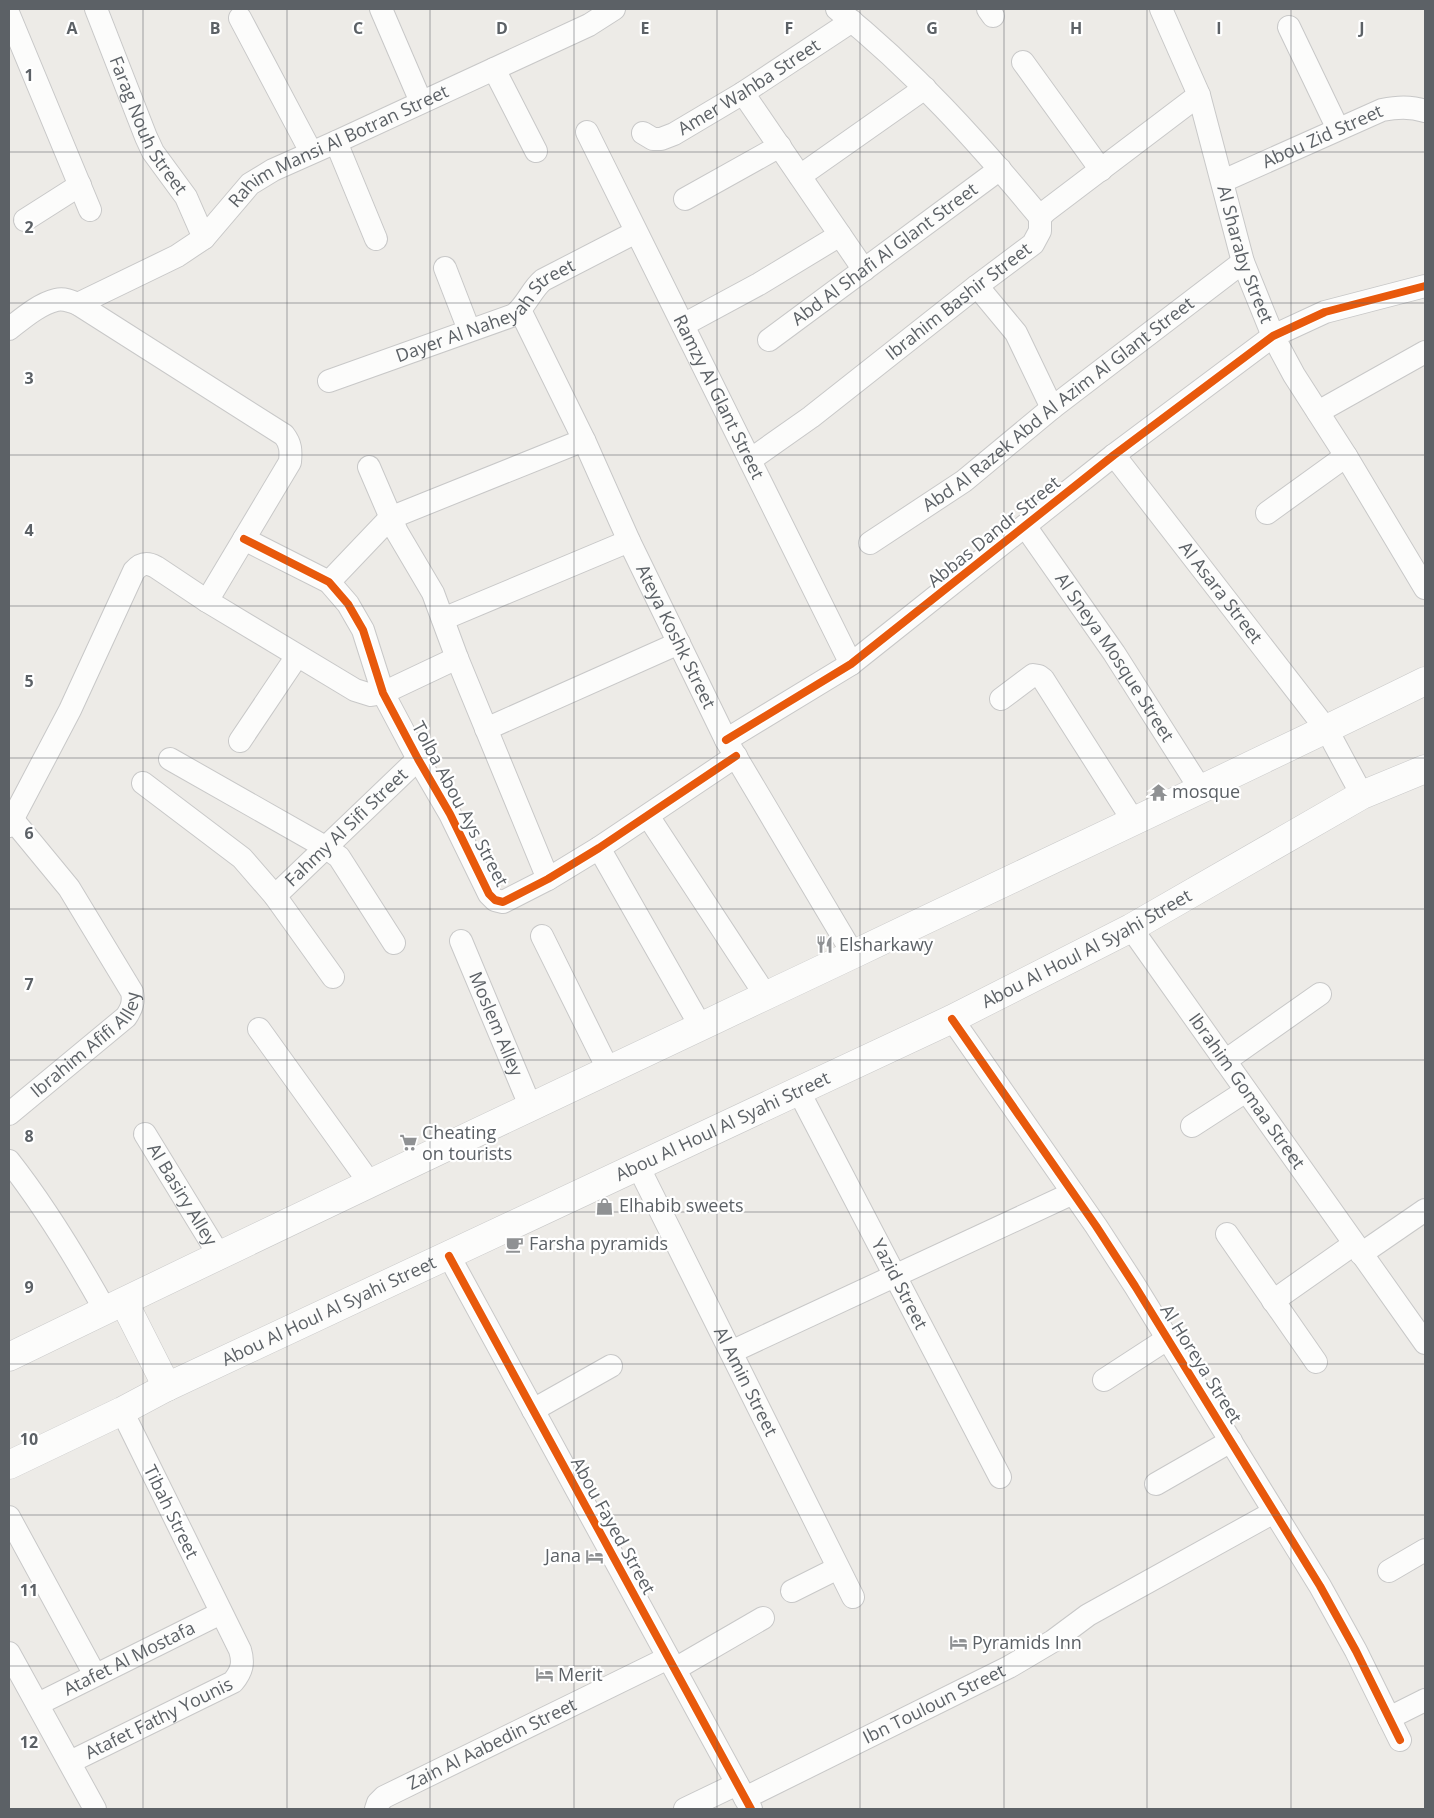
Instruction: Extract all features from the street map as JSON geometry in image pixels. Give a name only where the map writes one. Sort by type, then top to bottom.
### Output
[{"type":"main road","points":[[9,1357],[369,1182],[609,1071],[1425,682]]},
{"type":"main road","name":"Abou Al Houl Al Syahi Street","points":[[9,1465],[122,1411],[167,1387],[952,1019],[1131,928],[1362,795],[1425,769]]},
{"type":"main road","points":[[114,1306],[167,1387]]},
{"type":"street","name":"Farag Nouh Street","points":[[96,9],[153,152],[186,197],[204,238]]},
{"type":"street","points":[[380,9],[421,102]]},
{"type":"street","name":"Rahim Mansi Al Botran Street","points":[[78,304],[177,256],[204,238],[250,184],[273,170],[494,68],[586,17],[614,9]]},
{"type":"street","name":"Al Sharaby Street","points":[[1161,9],[1199,95],[1243,262],[1273,336],[1294,375],[1346,456],[1425,588]]},
{"type":"street","points":[[846,13],[925,88],[1000,169],[1040,217],[1199,95]]},
{"type":"street","name":"Amer Wahba Street","points":[[643,133],[653,139],[661,139],[674,134],[743,93],[846,13]]},
{"type":"street","points":[[9,15],[15,45],[90,210]]},
{"type":"street","points":[[240,18],[311,152]]},
{"type":"street","points":[[1289,27],[1338,129]]},
{"type":"street","points":[[1023,62],[1101,170]]},
{"type":"street","points":[[494,68],[536,151]]},
{"type":"street","points":[[800,176],[925,88]]},
{"type":"street","points":[[743,93],[864,270]]},
{"type":"street","name":"Abou Zid Street","points":[[1222,181],[1382,110],[1396,107],[1425,111]]},
{"type":"street","name":"Ramzy Al Glant Street","points":[[586,132],[851,664]]},
{"type":"street","points":[[336,142],[376,239]]},
{"type":"street","points":[[685,199],[780,146]]},
{"type":"street","name":"Abd Al Shafi Al Glant Street","points":[[769,340],[1000,169]]},
{"type":"street","points":[[25,220],[80,185]]},
{"type":"street","name":"Ibrahim Bashir Street","points":[[750,460],[810,417],[1033,244],[1040,231],[1040,217]]},
{"type":"street","name":"Dayer Al Naheyah Street","points":[[329,381],[514,315],[525,304],[534,288],[543,280],[636,232]]},
{"type":"street","points":[[683,325],[759,284],[840,235]]},
{"type":"street","name":"Abd Al Razek Abd Al Azim Al Glant Street","points":[[870,543],[964,481],[1052,408],[1243,262]]},
{"type":"street","points":[[445,268],[469,330]]},
{"type":"street","points":[[977,286],[1016,333],[1052,408]]},
{"type":"street","name":"Abbas Dandr Street","points":[[731,748],[851,664],[1114,455],[1273,336],[1325,312],[1425,286]]},
{"type":"street","points":[[9,329],[56,299],[78,304],[284,435],[289,442],[291,450],[290,462],[207,601]]},
{"type":"street","name":"Ateya Koshk Street","points":[[520,310],[584,440],[629,542],[731,748],[853,954]]},
{"type":"street","points":[[1318,412],[1425,352]]},
{"type":"street","points":[[329,582],[390,518],[584,440]]},
{"type":"street","name":"Al Asara Street","points":[[1114,455],[1327,730],[1362,795]]},
{"type":"street","points":[[1267,514],[1346,456]]},
{"type":"street","points":[[369,467],[390,518],[433,593],[457,658],[548,879]]},
{"type":"street","name":"Al Sneya Mosque Street","points":[[1025,526],[1114,653],[1201,790]]},
{"type":"street","name":"Tolba Abou Ays Street","points":[[244,539],[329,582],[340,592],[363,630],[383,693],[450,814],[489,894],[495,900],[504,902],[548,879],[599,848],[648,816],[731,748]]},
{"type":"street","points":[[443,619],[629,542]]},
{"type":"street","points":[[11,823],[70,710],[134,570],[138,566],[150,564],[297,656],[355,690],[371,695],[383,693],[457,658]]},
{"type":"street","points":[[486,729],[679,643]]},
{"type":"street","points":[[240,742],[297,656]]},
{"type":"street","points":[[1001,699],[1033,675],[1043,679],[1134,822]]},
{"type":"street","points":[[170,759],[325,847],[339,857],[394,943]]},
{"type":"street","name":"Fahmy Al Sifi Street","points":[[275,896],[418,759]]},
{"type":"street","points":[[143,783],[242,858],[275,896],[333,976]]},
{"type":"street","points":[[648,816],[766,996]]},
{"type":"street","name":"Ibrahim Afifi Alley","points":[[9,1114],[126,1017],[132,1009],[134,1001],[132,992],[70,888],[11,823]]},
{"type":"street","points":[[599,848],[701,1027]]},
{"type":"street","name":"Ibrahim Gomaa Street","points":[[1131,928],[1425,1343]]},
{"type":"street","points":[[542,936],[609,1071]]},
{"type":"street","name":"Moslem Alley","points":[[461,941],[530,1108]]},
{"type":"street","points":[[1225,1061],[1320,994]]},
{"type":"street","name":"Al Horeya Street","points":[[952,1019],[1073,1193],[1168,1339],[1337,1616],[1400,1740]]},
{"type":"street","points":[[259,1028],[369,1182]]},
{"type":"street","name":"Yazid Street","points":[[798,1090],[1000,1477]]},
{"type":"street","points":[[1192,1126],[1246,1091]]},
{"type":"street","name":"Al Basiry Alley","points":[[145,1134],[219,1255]]},
{"type":"street","points":[[9,1161],[50,1218],[79,1263],[114,1306]]},
{"type":"street","name":"Al Amin Street","points":[[638,1166],[853,1597]]},
{"type":"street","points":[[731,1352],[895,1274],[1073,1193]]},
{"type":"street","points":[[1273,1301],[1425,1210]]},
{"type":"street","points":[[1226,1234],[1316,1362]]},
{"type":"street","name":"Abou Fayed Street","points":[[449,1256],[745,1797]]},
{"type":"street","points":[[1104,1380],[1168,1339]]},
{"type":"street","points":[[533,1410],[611,1366]]},
{"type":"street","name":"Tibah Street","points":[[122,1411],[221,1613]]},
{"type":"street","points":[[1156,1484],[1231,1441]]},
{"type":"street","name":"Ibn Touloun Street","points":[[685,1809],[745,1797],[1009,1667],[1053,1641],[1088,1615],[1274,1512]]},
{"type":"street","points":[[9,1517],[95,1675]]},
{"type":"street","points":[[1389,1571],[1425,1550]]},
{"type":"street","points":[[792,1591],[838,1568]]},
{"type":"street","name":"Atafet Al Mostafa","points":[[38,1704],[221,1613]]},
{"type":"street","name":"Atafet Fathy Younis","points":[[70,1762],[233,1682],[242,1667],[242,1658],[240,1650],[221,1613]]},
{"type":"street","name":"Zain Al Aabedin Street","points":[[376,1809],[378,1803],[384,1797],[763,1618]]},
{"type":"street","points":[[9,1653],[95,1809]]},
{"type":"street","points":[[1389,1718],[1425,1700]]},
{"type":"cycle path","points":[[726,740],[851,664],[1114,455],[1273,336],[1325,312],[1425,286]]},
{"type":"cycle path","points":[[244,539],[329,582],[348,604],[363,630],[383,693],[450,814],[489,894],[495,900],[503,902],[548,879],[599,848],[736,756]]},
{"type":"cycle path","points":[[952,1019],[1096,1226],[1135,1286],[1320,1586],[1356,1651],[1400,1740]]},
{"type":"cycle path","points":[[449,1256],[751,1809]]},
{"type":"place","name":"mosque","points":[[1158,792]]},
{"type":"place","name":"Elsharkawy","points":[[825,945]]},
{"type":"place","name":"Cheating on tourists","points":[[408,1143]]},
{"type":"place","name":"Elhabib sweets","points":[[605,1206]]},
{"type":"place","name":"Farsha pyramids","points":[[515,1244]]},
{"type":"place","name":"Jana","points":[[595,1556]]},
{"type":"place","name":"Pyramids Inn","points":[[958,1643]]},
{"type":"place","name":"Merit","points":[[544,1675]]}]
